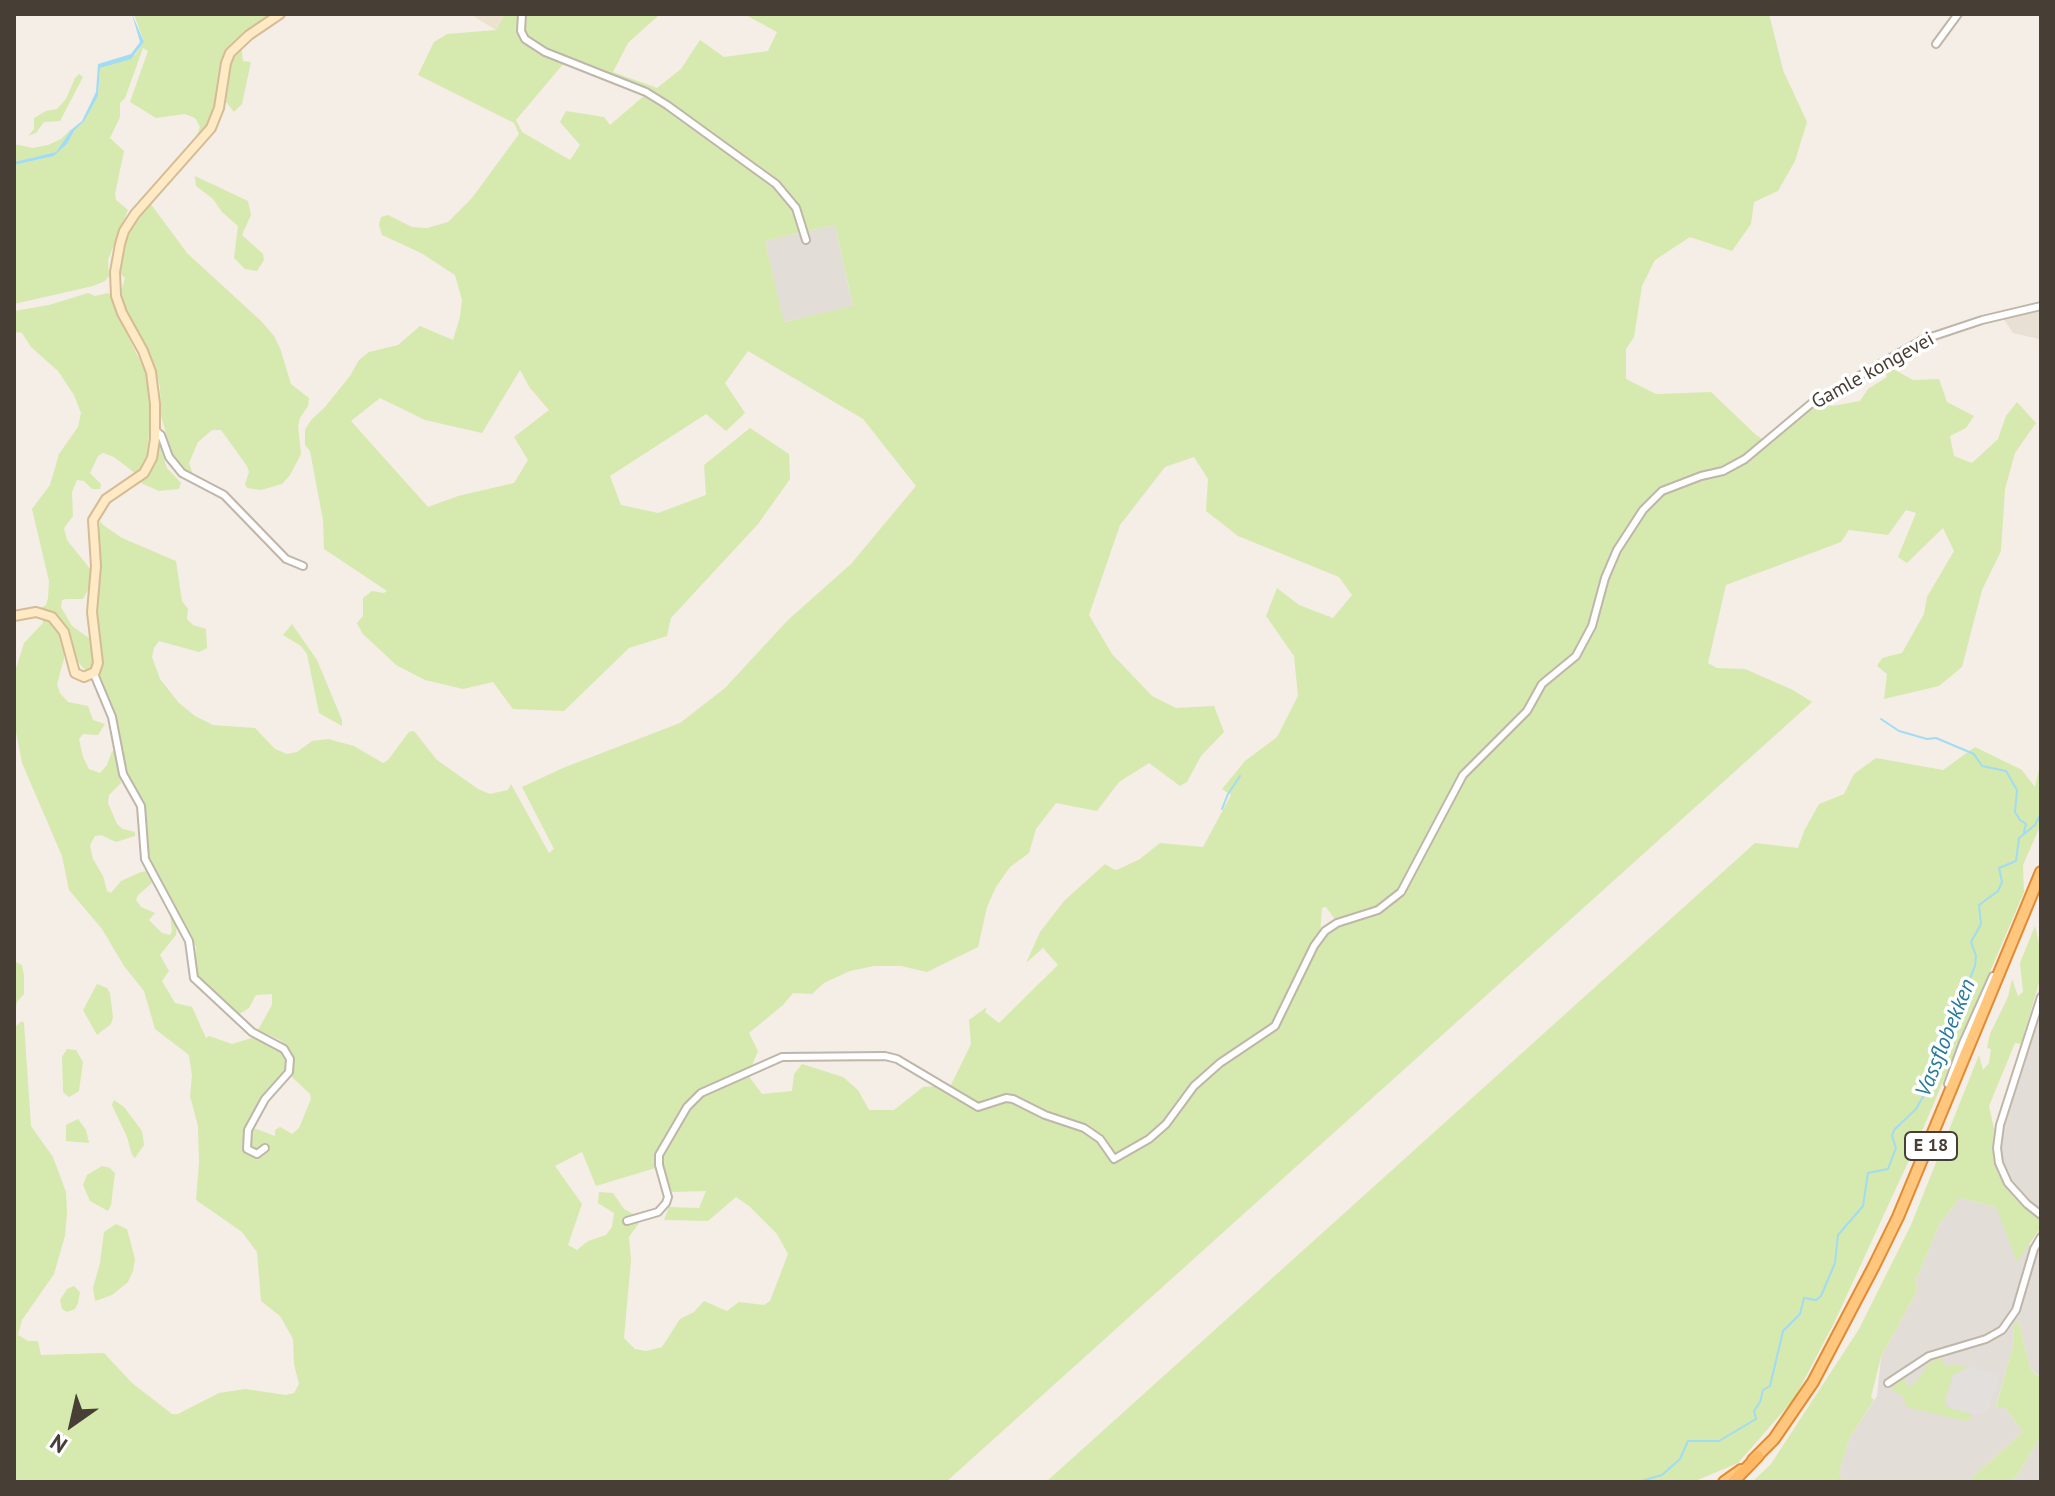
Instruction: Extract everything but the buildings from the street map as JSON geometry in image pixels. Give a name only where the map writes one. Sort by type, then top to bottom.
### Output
[{"type":"highway","name":"E 18","points":[[1736,1482],[1807,1391],[1898,1217],[2041,872]]},
{"type":"highway","name":"E 18","points":[[1736,1482],[1777,1441],[1805,1402],[1872,1278],[1922,1169],[2041,881]]},
{"type":"highway","points":[[1724,1482],[1758,1456]]},
{"type":"main road","points":[[14,616],[36,612],[54,619],[64,632],[73,670],[84,677],[94,674],[98,663],[92,612],[96,566],[93,520],[103,502],[134,482],[146,469],[153,453],[155,430],[151,372],[116,296],[115,272],[122,236],[135,214],[211,128],[219,108],[230,53],[249,35],[280,14]]},
{"type":"street","points":[[522,14],[521,31],[525,39],[545,52],[646,92],[776,184],[796,208],[806,240]]},
{"type":"street","points":[[1936,44],[1958,14]]},
{"type":"street","name":"Gamle kongevei","points":[[627,1221],[658,1212],[666,1203],[668,1197],[659,1155],[687,1107],[701,1093],[782,1057],[885,1056],[897,1059],[978,1107],[983,1108],[1006,1098],[1013,1099],[1045,1115],[1084,1128],[1100,1139],[1114,1159],[1149,1139],[1166,1124],[1194,1086],[1220,1063],[1275,1026],[1314,946],[1325,931],[1337,923],[1378,910],[1401,892],[1463,775],[1527,711],[1542,684],[1576,656],[1592,626],[1605,578],[1617,550],[1643,510],[1662,491],[1723,471],[1763,446],[1813,402],[1922,340],[1982,320],[2041,306]]},
{"type":"street","points":[[155,430],[161,435],[169,457],[182,473],[224,495],[289,561],[303,566]]},
{"type":"street","points":[[94,674],[112,717],[123,774],[141,806],[145,859],[189,941],[194,978],[252,1032],[284,1049],[290,1059],[289,1072],[265,1099],[248,1130],[247,1149],[257,1154],[265,1148]]},
{"type":"street","points":[[2041,997],[2000,1125],[1997,1148],[1999,1163],[2008,1183],[2041,1215]]},
{"type":"street","points":[[1888,1383],[1929,1356],[1986,1339],[2002,1330],[2016,1310],[2034,1249],[2041,1237]]},
{"type":"shaded area","points":[[470,14],[505,14],[496,30]]},
{"type":"shaded area","points":[[835,225],[853,307],[783,322],[765,241]]},
{"type":"shaded area","points":[[2041,310],[2039,339],[2013,333],[2003,318]]},
{"type":"shaded area","points":[[2041,983],[2041,1224],[2016,1200],[1998,1174],[1992,1147],[1994,1129]]},
{"type":"shaded area","points":[[1960,1198],[1996,1207],[2031,1246],[2041,1227],[2041,1374],[2039,1376],[2030,1369],[2019,1322],[2014,1325],[2013,1346],[1996,1406],[2005,1408],[2023,1432],[1967,1482],[1844,1482],[1839,1473],[1849,1439],[1877,1396],[1881,1357],[1917,1291],[1916,1280],[1940,1223]]},
{"type":"shaded area","points":[[1969,1367],[2000,1374],[1988,1413],[1977,1415],[1951,1408],[1945,1401],[1953,1375]]},
{"type":"shaded area","points":[[2041,1436],[2041,1482],[2007,1482],[2017,1476]]},
{"type":"green space","points":[[134,14],[275,14],[231,47],[209,126],[195,140],[200,127],[195,118],[185,114],[156,118],[130,102],[148,51],[143,48],[125,98],[120,103],[120,117],[110,138],[124,151],[115,194],[116,200],[128,210],[108,260],[109,276],[93,286],[14,304],[14,165],[54,156],[67,144],[98,96],[100,68],[135,55],[144,42]]},
{"type":"green space","points":[[505,14],[660,14],[628,43],[613,72],[657,88],[681,69],[700,40],[724,57],[768,51],[777,32],[744,14],[1769,14],[1783,70],[1807,122],[1795,161],[1778,191],[1754,202],[1751,224],[1732,251],[1690,237],[1655,260],[1642,286],[1634,337],[1626,349],[1626,379],[1656,394],[1711,392],[1756,435],[1770,444],[1815,400],[1832,406],[1860,401],[1868,389],[1887,377],[1884,364],[1913,380],[1939,379],[1947,402],[1974,416],[1966,428],[1950,436],[1954,456],[1972,463],[1998,439],[2006,416],[2017,402],[2036,423],[2015,453],[2005,489],[2001,551],[1982,590],[1962,667],[1939,686],[1884,699],[1887,674],[1877,666],[1882,658],[1902,653],[1924,614],[1927,597],[1954,551],[1943,528],[1907,563],[1898,557],[1916,513],[1906,510],[1888,535],[1849,530],[1841,542],[1726,585],[1708,663],[1717,668],[1745,669],[1812,702],[946,1482],[14,1482],[14,1037],[16,1026],[22,1021],[31,1126],[53,1157],[66,1192],[67,1212],[65,1236],[54,1274],[22,1320],[18,1335],[28,1341],[38,1341],[41,1355],[104,1353],[132,1383],[172,1414],[178,1414],[219,1393],[245,1389],[286,1395],[294,1393],[299,1384],[293,1339],[280,1316],[261,1301],[257,1252],[242,1232],[196,1200],[198,1126],[190,1096],[192,1076],[189,1055],[155,1029],[144,991],[124,966],[102,929],[69,890],[62,856],[22,763],[14,721],[14,675],[24,643],[43,623],[42,617],[47,618],[59,631],[64,650],[57,684],[60,693],[68,702],[88,706],[93,720],[105,724],[98,735],[83,734],[79,739],[83,757],[89,769],[100,773],[112,751],[115,752],[121,783],[109,795],[108,803],[117,824],[135,832],[135,836],[116,842],[101,835],[95,836],[90,845],[107,891],[111,893],[121,881],[141,872],[148,873],[152,883],[136,900],[141,907],[155,913],[149,920],[162,933],[170,935],[172,931],[170,914],[177,925],[176,935],[160,955],[169,971],[162,981],[175,1003],[192,1007],[206,1038],[209,1036],[232,1044],[255,1037],[282,1053],[288,1069],[248,1126],[275,1136],[275,1130],[280,1127],[292,1134],[299,1128],[311,1099],[310,1094],[292,1077],[289,1049],[280,1040],[258,1030],[272,1005],[272,994],[256,995],[249,1008],[238,1015],[194,976],[196,947],[147,861],[144,800],[137,795],[126,777],[112,712],[99,673],[103,660],[94,606],[100,521],[122,538],[176,561],[182,601],[188,609],[187,619],[193,625],[206,629],[207,648],[199,652],[159,641],[152,657],[160,679],[179,703],[195,716],[213,725],[255,728],[275,749],[287,754],[297,752],[312,741],[328,739],[354,746],[383,763],[409,732],[414,731],[437,760],[478,789],[490,794],[508,790],[511,784],[549,853],[554,849],[522,787],[680,723],[725,688],[788,620],[851,564],[916,486],[863,419],[748,351],[725,383],[745,413],[726,431],[706,414],[610,476],[621,505],[658,513],[706,495],[704,465],[750,428],[789,454],[790,479],[758,524],[671,618],[667,636],[629,648],[564,711],[513,709],[493,682],[463,689],[425,680],[396,665],[362,633],[357,623],[363,616],[363,598],[372,591],[387,591],[324,549],[323,520],[310,451],[305,445],[305,430],[350,376],[359,360],[369,352],[398,345],[420,326],[453,340],[462,300],[455,275],[421,253],[382,235],[379,225],[381,217],[388,215],[412,227],[427,228],[448,222],[472,198],[519,134],[514,123],[418,75],[434,42],[447,34],[496,30]],"holes":[[[564,63],[645,95],[610,125],[604,117],[566,111],[560,122],[580,145],[570,160],[522,132],[516,120]],[[835,225],[853,306],[784,322],[765,241]],[[520,370],[530,388],[549,410],[514,437],[528,460],[514,483],[458,496],[428,507],[351,421],[380,398],[425,420],[482,433]],[[1194,457],[1208,479],[1206,511],[1238,536],[1339,577],[1352,595],[1333,618],[1299,605],[1277,588],[1266,616],[1294,656],[1298,696],[1277,737],[1245,761],[1222,789],[1231,795],[1203,847],[1160,843],[1140,859],[1119,869],[1105,864],[1064,901],[1040,932],[1026,963],[1043,948],[1058,965],[999,1023],[985,1012],[987,1007],[969,1020],[971,1044],[951,1085],[923,1087],[894,1110],[869,1110],[858,1090],[843,1077],[802,1064],[794,1074],[792,1091],[762,1094],[748,1075],[758,1051],[749,1033],[793,993],[812,994],[824,983],[850,971],[874,966],[901,966],[927,972],[978,947],[987,907],[996,887],[1010,867],[1029,853],[1036,829],[1056,803],[1097,811],[1119,782],[1149,763],[1180,786],[1187,782],[1201,756],[1224,732],[1214,706],[1176,708],[1152,696],[1112,654],[1089,615],[1120,525],[1165,467]],[[1326,907],[1337,922],[1320,934],[1322,908]],[[582,1152],[596,1186],[662,1166],[672,1192],[706,1191],[699,1208],[669,1207],[664,1220],[708,1221],[736,1197],[777,1234],[788,1254],[770,1301],[764,1305],[739,1302],[727,1311],[704,1301],[694,1312],[680,1319],[662,1347],[646,1351],[635,1349],[624,1338],[631,1260],[629,1237],[639,1223],[639,1217],[624,1209],[613,1193],[599,1192],[598,1203],[614,1213],[612,1227],[606,1235],[588,1241],[577,1250],[568,1245],[582,1204],[555,1166]]]},
{"type":"green space","points":[[241,45],[243,61],[251,62],[242,104],[234,112],[226,102],[231,64]]},
{"type":"green space","points":[[79,74],[83,77],[60,121],[44,122],[36,133],[28,136],[34,129],[34,118],[57,109]]},
{"type":"green space","points":[[72,128],[56,152],[14,162],[14,144],[33,148],[48,145],[61,139]]},
{"type":"green space","points":[[195,176],[248,201],[251,215],[242,235],[263,254],[264,260],[257,271],[245,269],[234,258],[238,226],[196,186]]},
{"type":"green space","points":[[150,203],[187,253],[274,336],[291,384],[309,398],[298,426],[301,454],[282,484],[261,490],[247,488],[247,466],[221,430],[212,430],[198,442],[189,463],[193,475],[183,469],[172,453],[161,416],[160,387],[155,366],[124,309],[120,295],[125,278],[120,273],[126,242]]},
{"type":"green space","points":[[88,293],[111,295],[115,310],[147,375],[151,415],[147,454],[136,474],[114,457],[103,453],[98,456],[90,473],[101,484],[100,489],[92,489],[84,481],[77,480],[72,492],[73,516],[64,528],[67,540],[91,570],[88,590],[83,599],[62,600],[61,607],[72,626],[89,638],[93,645],[92,671],[86,671],[73,656],[70,635],[64,625],[52,612],[41,608],[46,605],[49,581],[32,509],[50,485],[59,454],[78,427],[81,413],[74,395],[58,371],[31,347],[22,333],[14,332],[14,311],[49,305]]},
{"type":"green space","points":[[159,444],[167,468],[181,483],[179,489],[159,491],[141,483]]},
{"type":"green space","points":[[292,624],[317,660],[342,726],[319,713],[307,654],[301,646],[283,635]]},
{"type":"green space","points":[[1975,747],[2022,770],[2035,787],[2041,761],[2041,824],[2023,865],[2024,892],[1916,1145],[1834,1323],[1794,1399],[1738,1463],[1693,1482],[1046,1482],[1755,843],[1798,848],[1819,804],[1844,794],[1854,774],[1876,758],[1943,770]]},
{"type":"green space","points":[[2035,926],[2041,952],[2041,976],[2021,1044],[2015,1043],[1989,1106],[1994,1129],[1992,1147],[1998,1174],[2016,1200],[2039,1219],[2041,1227],[2017,1262],[1996,1207],[1960,1198],[1940,1223],[1916,1280],[1917,1291],[1881,1357],[1871,1397],[1874,1400],[1849,1439],[1839,1473],[1844,1482],[1752,1482],[1771,1464],[1859,1329],[1911,1225],[1979,1055],[1983,1070],[1989,1063],[1991,1049],[1987,1048],[1990,1034],[2008,997],[2012,979],[2018,996],[2023,992],[2020,963]]},
{"type":"green space","points":[[14,961],[22,965],[24,994],[17,1002],[14,1016]]},
{"type":"green space","points":[[97,984],[107,988],[110,993],[113,1017],[111,1024],[97,1035],[83,1010]]},
{"type":"green space","points":[[67,1049],[76,1050],[83,1062],[79,1091],[69,1097],[63,1092],[62,1057]]},
{"type":"green space","points":[[114,1100],[124,1107],[142,1131],[144,1145],[135,1158],[112,1105]]},
{"type":"green space","points":[[78,1119],[86,1130],[89,1143],[66,1141],[66,1125]]},
{"type":"green space","points":[[102,1166],[115,1173],[108,1211],[90,1201],[83,1185],[87,1175]]},
{"type":"green space","points":[[116,1224],[127,1229],[135,1259],[133,1271],[128,1282],[112,1295],[95,1301],[93,1288],[104,1232]]},
{"type":"green space","points":[[74,1286],[80,1292],[78,1303],[75,1309],[67,1312],[62,1309],[60,1300],[67,1289]]},
{"type":"green space","points":[[2019,1322],[2030,1369],[2038,1376],[2041,1374],[2041,1436],[2017,1476],[2007,1482],[1967,1482],[2023,1432],[2005,1408],[1996,1407],[2013,1346],[2014,1325]]},
{"type":"green space","points":[[1941,1356],[1944,1366],[1969,1367],[1953,1375],[1945,1407],[1969,1413],[1972,1419],[1964,1421],[1907,1407],[1902,1395],[1891,1390],[1904,1379],[1908,1387],[1917,1381],[1927,1365]]},
{"type":"water","points":[[132,14],[144,42],[131,59],[100,68],[98,96],[85,120],[67,144],[54,156],[14,165],[14,162],[56,152],[71,130],[82,121],[96,92],[98,64],[131,54],[140,42]]},
{"type":"waterway","points":[[1881,719],[1899,731],[1927,739],[1936,738],[1974,754],[1982,766],[2006,771],[2017,790],[2015,812],[2026,824],[2024,832]]},
{"type":"waterway","points":[[1222,809],[1240,776]]},
{"type":"waterway","name":"Vassflobekken","points":[[1638,1482],[1662,1475],[1680,1459],[1688,1441],[1719,1441],[1756,1419],[1754,1411],[1763,1390],[1770,1386],[1783,1331],[1800,1314],[1804,1298],[1816,1300],[1821,1296],[1835,1263],[1838,1235],[1863,1206],[1868,1173],[1888,1169],[1896,1148],[1892,1136],[1894,1130],[1916,1109],[1935,1076],[1945,1039],[1975,966],[1976,956],[1971,942],[1981,924],[1979,905],[1998,891],[2002,882],[1999,868],[2016,861],[2019,838],[2035,825],[2041,813]]}]
